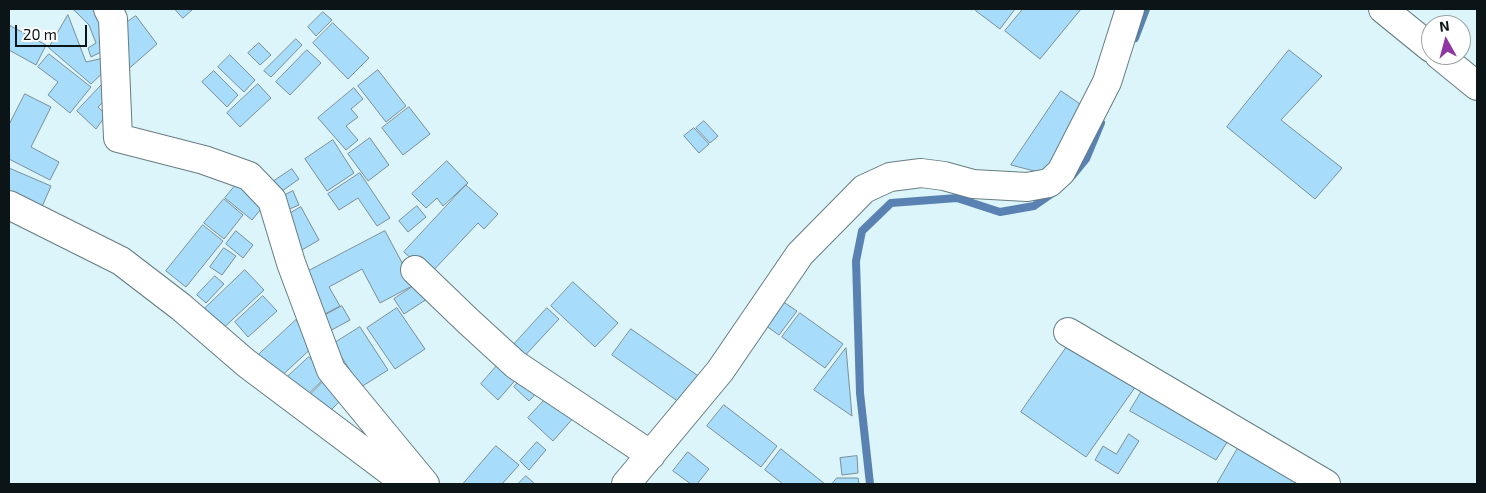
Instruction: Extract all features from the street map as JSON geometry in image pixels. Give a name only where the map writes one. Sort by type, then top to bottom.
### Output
[{"type":"street","points":[[108,9],[113,19],[118,138],[204,160],[249,176],[272,200],[291,263],[332,370],[425,484]]},
{"type":"street","points":[[626,484],[720,371],[800,254],[864,190],[890,176],[921,173],[944,176],[973,184],[1027,187],[1049,183],[1061,172],[1107,82],[1130,9]]},
{"type":"street","points":[[1383,9],[1421,40]]},
{"type":"street","points":[[1451,65],[1477,86]]},
{"type":"street","points":[[9,205],[121,261],[181,307],[246,363],[407,484]]},
{"type":"street","points":[[416,270],[516,365],[651,456]]},
{"type":"street","points":[[1068,332],[1326,484]]},
{"type":"building","points":[[75,9],[96,9],[104,22],[105,50],[91,57],[88,48],[96,43],[89,25]]},
{"type":"building","points":[[175,9],[193,9],[183,18]]},
{"type":"building","points":[[977,9],[1015,9],[1000,29],[976,11]]},
{"type":"building","points":[[1023,9],[1081,9],[1040,59],[1005,31]]},
{"type":"building","points":[[323,12],[332,20],[316,36],[308,27]]},
{"type":"building","points":[[68,15],[86,62],[108,57],[110,66],[91,84],[49,48]]},
{"type":"building","points":[[136,16],[157,44],[125,72],[123,25]]},
{"type":"building","points":[[333,23],[369,58],[348,79],[313,43]]},
{"type":"building","points":[[9,25],[46,45],[36,65],[9,50]]},
{"type":"building","points":[[296,39],[302,45],[271,77],[264,71]]},
{"type":"building","points":[[259,43],[271,55],[260,65],[248,53]]},
{"type":"building","points":[[307,50],[321,63],[290,95],[276,82]]},
{"type":"building","points":[[1289,50],[1322,76],[1281,120],[1342,168],[1315,199],[1227,127]]},
{"type":"building","points":[[49,54],[91,87],[70,113],[48,95],[58,82],[38,67]]},
{"type":"building","points":[[230,55],[255,80],[244,92],[218,67]]},
{"type":"building","points":[[378,70],[406,106],[386,122],[358,86]]},
{"type":"building","points":[[214,71],[238,95],[227,107],[202,82]]},
{"type":"building","points":[[108,78],[110,95],[98,107],[106,115],[96,129],[77,111]]},
{"type":"building","points":[[258,84],[271,98],[240,127],[227,113]]},
{"type":"building","points":[[354,88],[363,99],[351,109],[358,117],[346,126],[358,140],[346,150],[318,118]]},
{"type":"building","points":[[1061,91],[1089,110],[1046,174],[1011,165]]},
{"type":"building","points":[[25,94],[51,107],[31,147],[59,162],[50,180],[9,159],[9,125]]},
{"type":"building","points":[[409,107],[430,134],[403,155],[382,128]]},
{"type":"building","points":[[704,121],[718,136],[710,143],[696,128]]},
{"type":"building","points":[[694,128],[709,144],[699,153],[684,136]]},
{"type":"building","points":[[370,138],[389,165],[368,181],[348,154]]},
{"type":"building","points":[[333,140],[354,173],[327,191],[305,159]]},
{"type":"building","points":[[447,161],[468,183],[443,206],[437,198],[426,208],[412,194]]},
{"type":"building","points":[[9,168],[51,186],[38,216],[9,204]]},
{"type":"building","points":[[292,169],[299,179],[278,194],[271,183]]},
{"type":"building","points":[[360,173],[390,218],[377,226],[358,198],[339,210],[328,194]]},
{"type":"building","points":[[239,181],[266,203],[252,220],[225,198]]},
{"type":"building","points":[[466,185],[498,214],[484,229],[478,223],[429,275],[404,252]]},
{"type":"building","points":[[293,191],[299,205],[285,211],[279,198]]},
{"type":"building","points":[[224,199],[243,215],[224,239],[204,223]]},
{"type":"building","points":[[417,206],[426,217],[408,232],[399,221]]},
{"type":"building","points":[[301,207],[319,240],[295,254],[284,217]]},
{"type":"building","points":[[203,225],[223,241],[186,287],[166,271]]},
{"type":"building","points":[[236,231],[253,245],[243,258],[226,244]]},
{"type":"building","points":[[385,231],[414,285],[380,303],[362,269],[329,287],[340,306],[321,316],[299,276]]},
{"type":"building","points":[[224,248],[236,256],[222,275],[210,267]]},
{"type":"building","points":[[245,270],[264,290],[217,334],[199,314]]},
{"type":"building","points":[[215,276],[224,284],[206,303],[197,295]]},
{"type":"building","points":[[420,282],[430,297],[404,314],[394,299]]},
{"type":"building","points":[[573,282],[618,323],[595,347],[551,306]]},
{"type":"building","points":[[263,296],[277,311],[248,337],[235,322]]},
{"type":"building","points":[[776,297],[797,311],[779,335],[759,321]]},
{"type":"building","points":[[342,306],[350,320],[328,332],[320,318]]},
{"type":"building","points":[[397,308],[425,349],[395,369],[367,328]]},
{"type":"building","points":[[547,308],[559,319],[519,362],[508,351]]},
{"type":"building","points":[[800,313],[843,344],[825,368],[782,337]]},
{"type":"building","points":[[296,320],[317,343],[274,383],[253,360]]},
{"type":"building","points":[[360,327],[388,370],[361,387],[333,344]]},
{"type":"building","points":[[631,329],[704,380],[686,407],[612,355]]},
{"type":"building","points":[[1071,341],[1136,386],[1086,457],[1021,412]]},
{"type":"building","points":[[846,348],[852,416],[814,390]]},
{"type":"building","points":[[309,357],[327,376],[302,400],[283,381]]},
{"type":"building","points":[[502,360],[519,376],[498,400],[481,384]]},
{"type":"building","points":[[524,376],[540,389],[529,401],[514,387]]},
{"type":"building","points":[[328,377],[346,395],[326,415],[308,397]]},
{"type":"building","points":[[1143,389],[1229,439],[1216,460],[1130,411]]},
{"type":"building","points":[[551,393],[575,416],[553,441],[528,418]]},
{"type":"building","points":[[724,405],[777,446],[761,467],[707,426]]},
{"type":"building","points":[[1129,434],[1139,441],[1118,474],[1095,460],[1103,446],[1116,454]]},
{"type":"building","points":[[537,442],[546,450],[529,470],[520,461]]},
{"type":"building","points":[[1241,443],[1317,484],[1217,484]]},
{"type":"building","points":[[496,446],[519,465],[502,484],[463,484]]},
{"type":"building","points":[[781,449],[825,484],[783,484],[765,470]]},
{"type":"building","points":[[688,452],[709,469],[697,484],[691,484],[673,471]]},
{"type":"building","points":[[857,456],[858,473],[842,475],[840,458]]},
{"type":"building","points":[[526,476],[535,484],[518,484]]},
{"type":"building","points":[[837,478],[858,478],[859,484],[832,484]]},
{"type":"waterway","points":[[1135,38],[1146,9]]},
{"type":"waterway","points":[[1072,176],[1086,159],[1101,123]]},
{"type":"waterway","points":[[870,484],[860,393],[856,261],[862,231],[891,203],[957,198],[1000,212],[1034,206],[1054,192]]}]
